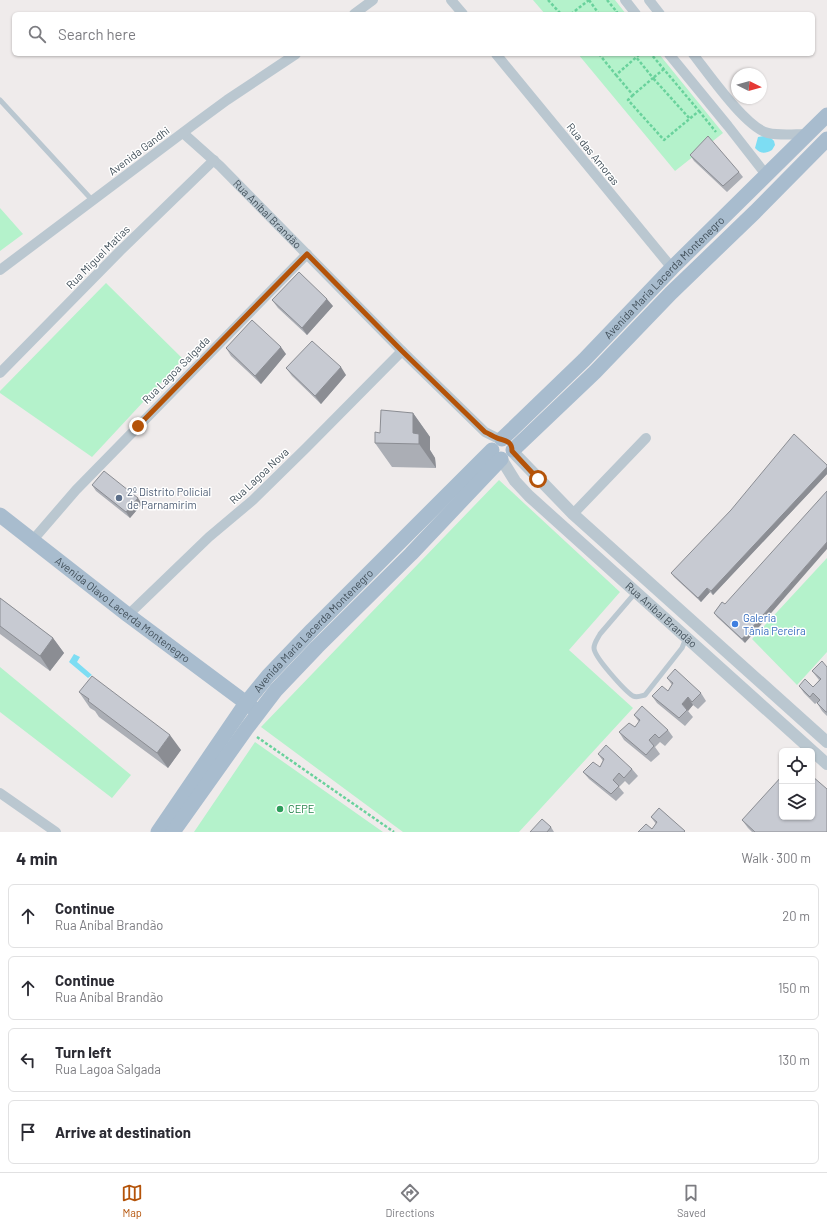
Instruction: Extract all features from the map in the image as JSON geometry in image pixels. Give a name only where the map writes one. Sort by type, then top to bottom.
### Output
[{"type":"main road","name":"Avenida Maria Lacerda Montenegro","points":[[173,832],[222,762],[276,690],[312,652],[411,554],[502,450],[672,268],[767,176],[827,115]]},
{"type":"main road","name":"Avenida Maria Lacerda Montenegro","points":[[158,832],[246,703],[278,664],[502,450],[594,372],[676,287],[760,207],[827,139]]},
{"type":"main road","name":"Avenida Olavo Lacerda Montenegro","points":[[0,515],[128,615],[259,712]]},
{"type":"street","points":[[357,12],[373,0]]},
{"type":"street","points":[[451,0],[461,12]]},
{"type":"street","points":[[625,0],[634,12]]},
{"type":"street","points":[[649,0],[658,12]]},
{"type":"street","name":"Avenida Gandhi","points":[[0,270],[227,100],[293,56]]},
{"type":"street","name":"Rua das Amoras","points":[[498,56],[672,268]]},
{"type":"street","points":[[671,56],[767,176]]},
{"type":"street","points":[[695,56],[743,116],[758,129],[768,133],[808,134]]},
{"type":"street","name":"Rua Aníbal Brandão","points":[[183,133],[214,160],[502,450],[827,742]]},
{"type":"street","name":"Rua Miguel Matias","points":[[0,373],[214,160]]},
{"type":"street","name":"Rua Lagoa Salgada","points":[[32,540],[76,490],[307,254]]},
{"type":"street","name":"Rua Lagoa Nova","points":[[128,615],[209,537],[253,500],[402,351]]},
{"type":"street","points":[[573,514],[646,438]]},
{"type":"street","name":"Rua Aníbal Brandão","points":[[502,450],[515,481],[529,496],[827,764]]},
{"type":"street","points":[[0,794],[56,832]]},
{"type":"lane","points":[[0,100],[93,201]]},
{"type":"lane","points":[[636,592],[600,634],[594,647],[596,655],[608,671],[634,696],[640,697],[645,695],[682,648],[686,638]]},
{"type":"path","points":[[548,0],[559,12]]},
{"type":"path","points":[[574,12],[589,0],[598,12]]},
{"type":"path","points":[[607,0],[616,12]]},
{"type":"path","points":[[601,56],[633,95]]},
{"type":"path","points":[[653,56],[716,132]]},
{"type":"path","points":[[616,75],[636,57],[690,119]]},
{"type":"path","points":[[664,69],[628,100],[664,140],[699,111]]},
{"type":"path","points":[[258,736],[302,769],[394,832]]},
{"type":"green space","points":[[533,0],[615,0],[624,12],[543,12]]},
{"type":"green space","points":[[580,56],[661,56],[723,133],[675,171]]},
{"type":"green space","points":[[0,208],[23,234],[0,251]]},
{"type":"green space","points":[[106,283],[183,359],[92,457],[0,393],[0,391]]},
{"type":"green space","points":[[499,480],[620,592],[569,650],[633,708],[519,832],[403,832],[261,727]]},
{"type":"green space","points":[[827,558],[827,652],[797,685],[752,639]]},
{"type":"green space","points":[[0,667],[131,775],[112,798],[0,712]]},
{"type":"green space","name":"CEPE","points":[[255,742],[383,832],[194,832]]},
{"type":"water","points":[[758,137],[770,137],[774,141],[775,145],[772,150],[763,153],[755,148]]},
{"type":"water","points":[[74,654],[80,657],[77,662],[92,675],[88,678],[69,662]]},
{"type":"building","points":[[708,136],[739,172],[723,186],[690,155]]},
{"type":"building","points":[[299,272],[327,299],[302,328],[272,300]]},
{"type":"building","points":[[252,320],[281,347],[255,376],[226,348]]},
{"type":"building","points":[[312,341],[341,367],[315,396],[286,368]]},
{"type":"building","points":[[381,410],[413,413],[413,433],[419,434],[419,444],[375,443],[375,432],[380,433]]},
{"type":"building","points":[[794,434],[827,465],[827,467],[711,591],[707,588],[698,598],[671,573],[731,510]]},
{"type":"building","name":"2º Distrito Policial de Parnamirim","points":[[104,471],[138,498],[126,512],[92,485]]},
{"type":"building","points":[[827,491],[827,542],[742,639],[714,613],[722,602],[725,604]]},
{"type":"building","points":[[0,598],[53,638],[40,656],[0,626]]},
{"type":"building","points":[[822,661],[827,667],[827,712],[817,703],[820,700],[813,693],[810,697],[799,686],[805,679],[813,687],[821,679],[812,671]]},
{"type":"building","points":[[675,669],[701,693],[692,702],[688,697],[682,704],[687,710],[679,718],[652,696],[662,686],[668,691],[673,683],[667,678]]},
{"type":"building","points":[[92,676],[170,735],[157,753],[88,701],[89,699],[79,692]]},
{"type":"building","points":[[642,706],[668,730],[659,738],[655,734],[649,740],[654,746],[646,755],[619,732],[629,723],[635,727],[640,720],[634,715]]},
{"type":"building","points":[[606,745],[632,769],[624,778],[619,773],[613,780],[619,786],[611,794],[583,772],[593,762],[600,767],[604,759],[598,754]]},
{"type":"building","points":[[779,779],[779,820],[815,820],[815,779],[827,789],[827,832],[755,832],[742,820]]},
{"type":"building","points":[[659,808],[685,831],[638,832],[646,824],[652,829],[657,822],[651,817]]},
{"type":"building","points":[[542,819],[551,827],[547,832],[530,832]]},
{"type":"place","name":"2º Distrito Policial de Parnamirim","points":[[119,498]]},
{"type":"place","name":"Galeria Tânia Pereira","points":[[735,624]]},
{"type":"place","name":"CEPE","points":[[280,809]]},
{"type":"route","points":[[138,426],[307,254],[402,351],[485,432],[501,440],[507,440],[512,447],[512,451],[538,479]]}]
